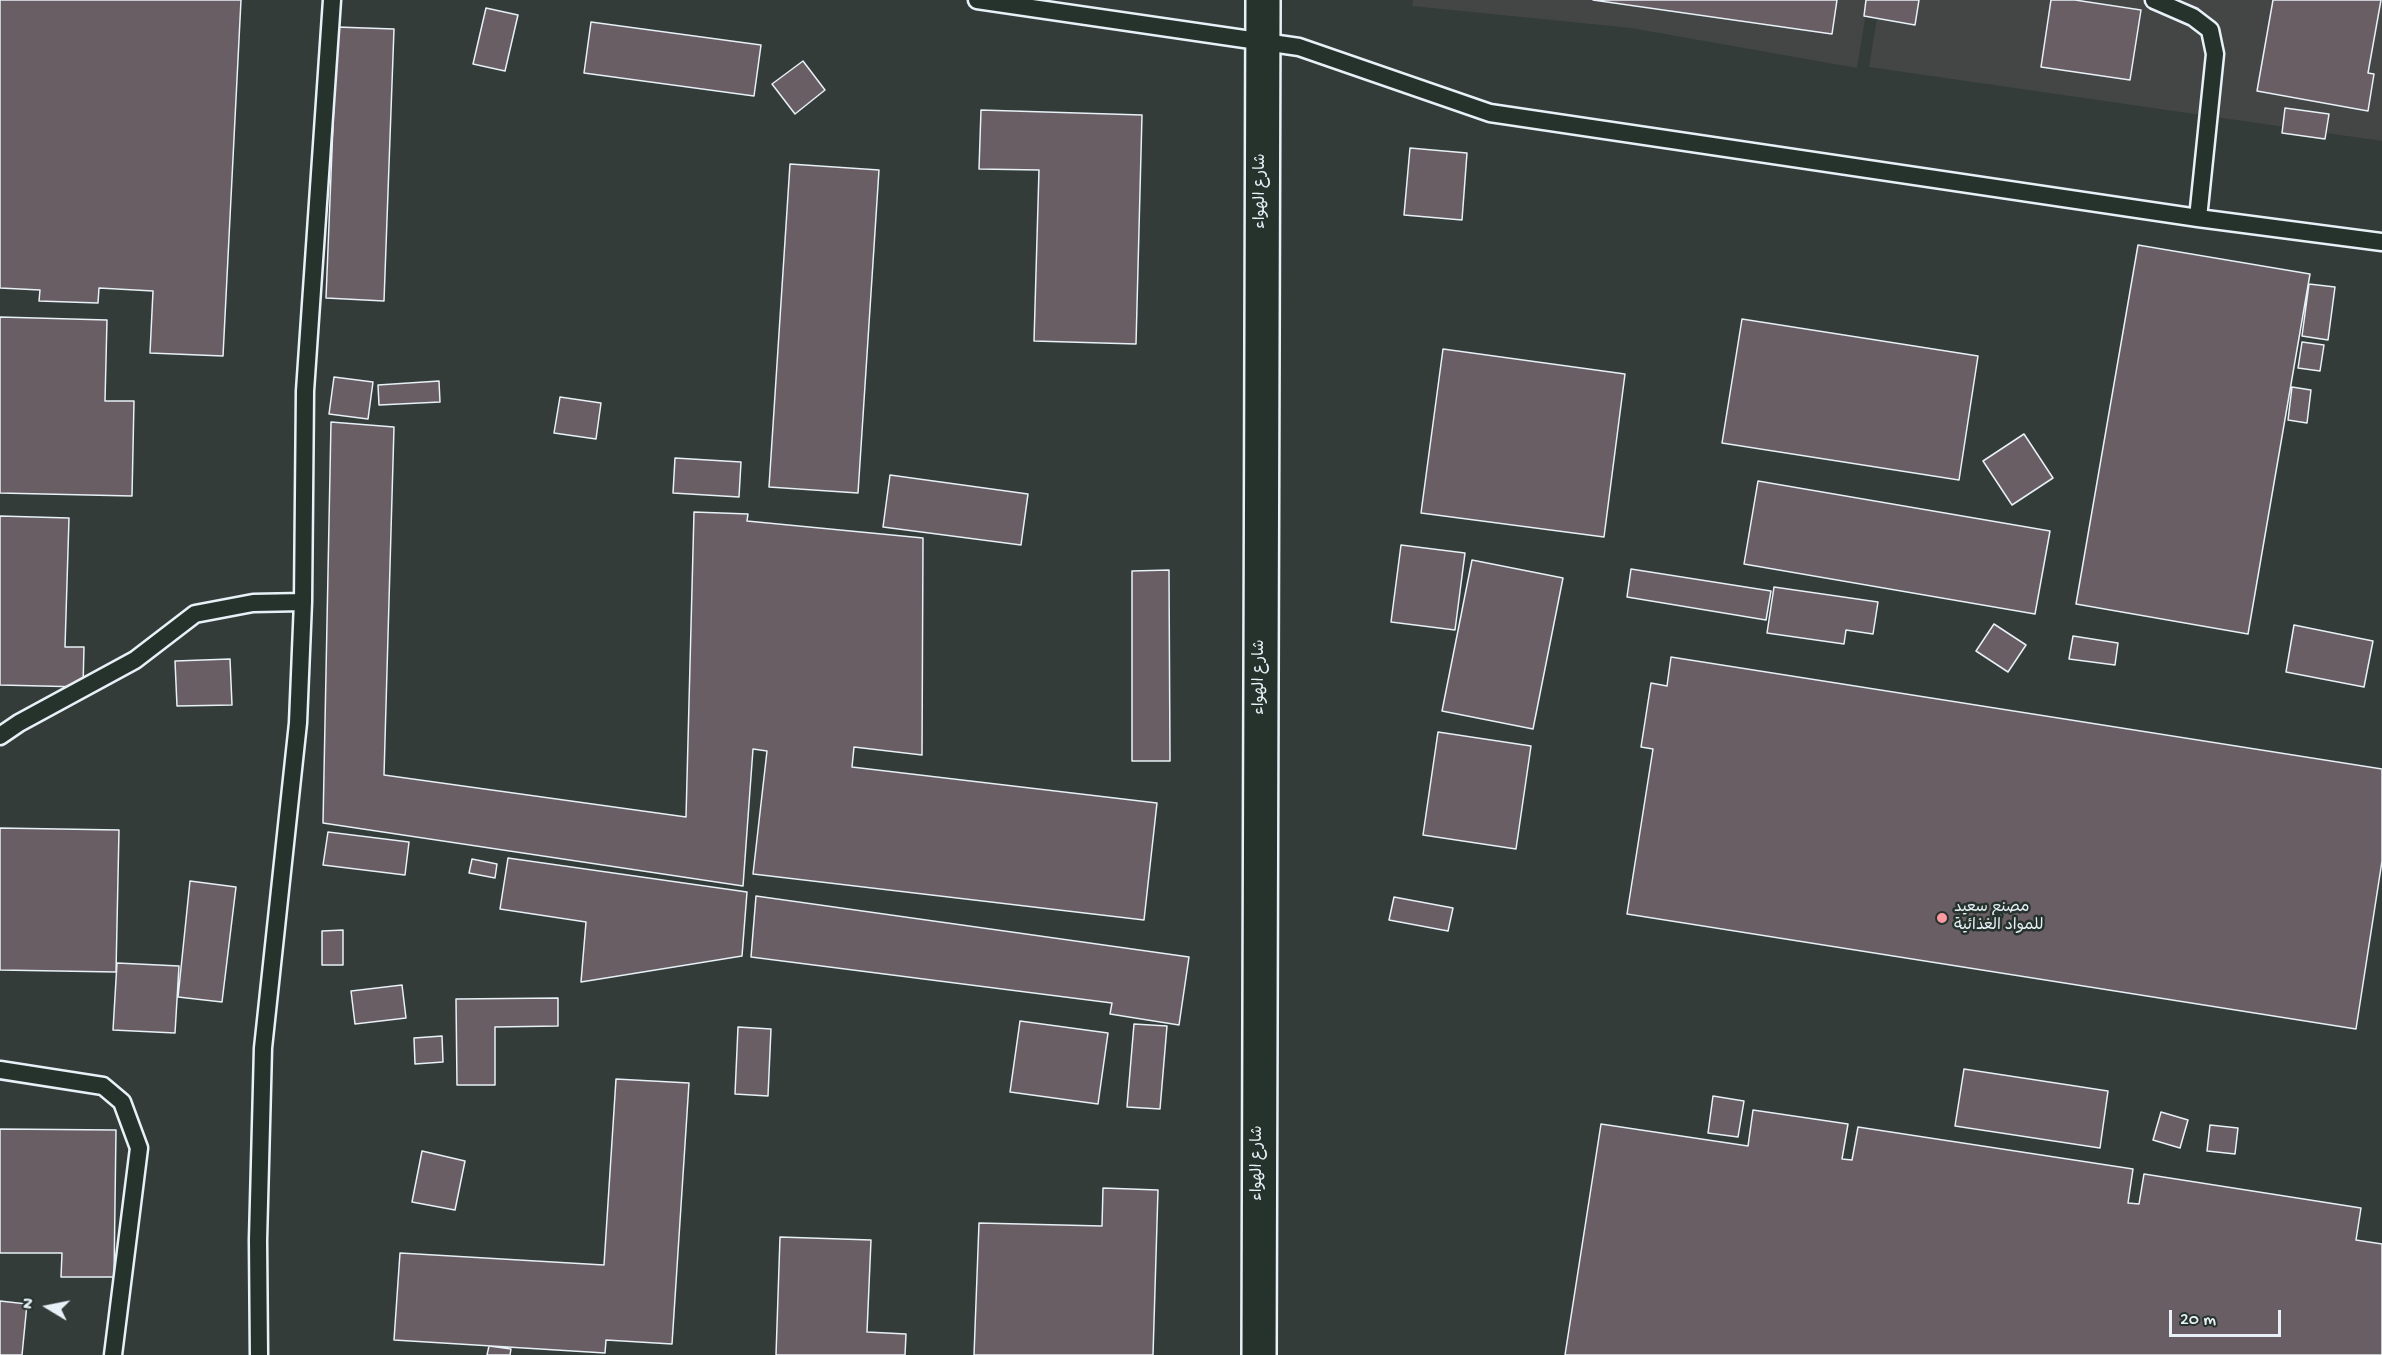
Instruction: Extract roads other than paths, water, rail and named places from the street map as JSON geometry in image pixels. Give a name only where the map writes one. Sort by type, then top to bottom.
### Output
[{"type":"street","name":"شارع الهواء","points":[[1259,1355],[1263,0]]},
{"type":"lane","points":[[259,1355],[258,1240],[263,1048],[298,723],[303,602],[305,391],[332,0]]},
{"type":"lane","points":[[978,0],[1299,47],[1490,114],[2198,218],[2382,242]]},
{"type":"lane","points":[[2154,0],[2193,17],[2210,30],[2215,54],[2198,218]]},
{"type":"lane","points":[[0,736],[19,723],[135,660],[195,614],[253,603],[303,602]]},
{"type":"lane","points":[[0,1070],[103,1086],[122,1102],[139,1149],[113,1355]]},
{"type":"place","name":"مصنع سعيد للمواد الغذائية","points":[[1942,918]]}]
